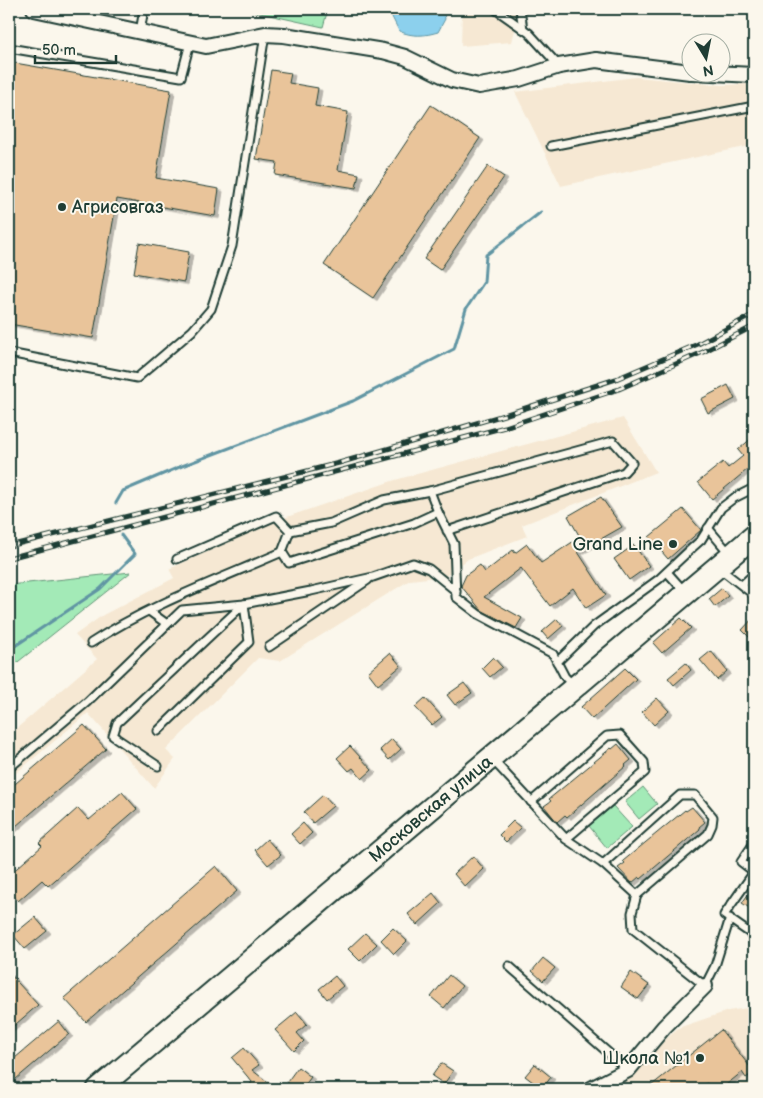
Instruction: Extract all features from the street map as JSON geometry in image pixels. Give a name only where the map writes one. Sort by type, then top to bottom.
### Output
[{"type":"main road","name":"Московская улица","points":[[107,1087],[490,757],[754,536]]},
{"type":"street","points":[[34,9],[206,46],[265,34],[284,35],[383,51],[404,57],[452,80],[479,86],[520,78],[559,66],[596,60],[680,71]]},
{"type":"street","points":[[730,74],[754,75]]},
{"type":"street","points":[[591,1089],[628,1070],[664,1027],[705,986]]},
{"type":"lane","points":[[140,32],[144,9]]},
{"type":"lane","points":[[495,9],[523,29],[559,66]]},
{"type":"lane","points":[[520,9],[523,29]]},
{"type":"lane","points":[[9,353],[137,378],[192,331],[211,309],[232,246],[265,34]]},
{"type":"lane","points":[[9,48],[181,77],[190,43]]},
{"type":"lane","points":[[551,146],[754,106]]},
{"type":"lane","points":[[290,530],[331,523],[384,500],[430,491],[613,441],[632,463],[624,472],[447,531]]},
{"type":"lane","points":[[557,662],[594,626],[667,572],[701,540],[721,508],[734,498],[753,490]]},
{"type":"lane","points":[[430,491],[454,544],[456,597],[553,654],[565,677],[574,686]]},
{"type":"lane","points":[[282,552],[289,563],[395,529],[438,512]]},
{"type":"lane","points":[[177,559],[276,516],[290,530]]},
{"type":"lane","points":[[708,528],[724,561],[742,585],[754,595]]},
{"type":"lane","points":[[91,643],[110,631],[180,596],[282,552],[290,530]]},
{"type":"lane","points":[[9,768],[87,702],[182,610],[244,604],[311,592],[413,563],[429,569],[456,591]]},
{"type":"lane","points":[[667,572],[686,593]]},
{"type":"lane","points":[[742,585],[754,574]]},
{"type":"lane","points":[[268,647],[372,576]]},
{"type":"lane","points":[[180,596],[182,610]]},
{"type":"lane","points":[[158,731],[249,642],[244,604]]},
{"type":"lane","points":[[158,766],[114,736],[116,723],[244,604]]},
{"type":"lane","points":[[149,612],[166,624]]},
{"type":"lane","points":[[531,802],[607,736],[620,735],[644,762],[645,772],[566,839]]},
{"type":"lane","points":[[490,757],[566,839],[603,864],[637,895]]},
{"type":"lane","points":[[603,864],[680,795],[695,795],[712,817],[712,825],[708,834],[637,895],[632,913],[633,929],[705,986],[715,966],[730,918]]},
{"type":"lane","points":[[754,843],[741,862],[754,872],[724,915],[754,936]]},
{"type":"lane","points":[[509,966],[628,1070]]},
{"type":"shaded area","points":[[462,9],[520,9],[512,42],[461,46]]},
{"type":"shaded area","points":[[636,77],[722,85],[754,84],[754,145],[561,186],[515,92]]},
{"type":"shaded area","points":[[623,418],[656,472],[522,525],[527,536],[468,559],[446,576],[410,580],[280,661],[258,658],[166,750],[175,759],[154,788],[88,713],[9,779],[9,735],[97,659],[75,635],[103,615],[174,578],[169,569],[278,520],[395,480]]},
{"type":"shaded area","name":"Школа №1","points":[[754,1007],[754,1089],[613,1089],[678,1028],[728,1011]]},
{"type":"green space","points":[[242,9],[328,9],[323,27]]},
{"type":"green space","points":[[131,572],[9,669],[9,585]]},
{"type":"green space","points":[[643,787],[657,804],[639,819],[625,802]]},
{"type":"green space","points":[[613,806],[632,827],[607,848],[589,826]]},
{"type":"water","points":[[395,9],[443,9],[445,19],[438,32],[423,35],[409,34],[399,31],[392,17]]},
{"type":"building","name":"Агрисовгаз","points":[[9,62],[171,90],[156,178],[219,189],[215,216],[117,199],[93,338],[9,324]]},
{"type":"building","points":[[271,70],[291,73],[289,83],[318,88],[315,106],[348,112],[338,170],[359,174],[356,188],[275,175],[277,162],[256,159]]},
{"type":"building","points":[[431,105],[480,138],[373,298],[324,265]]},
{"type":"building","points":[[488,166],[504,177],[440,270],[424,259]]},
{"type":"building","points":[[139,243],[189,252],[184,282],[134,273]]},
{"type":"building","points":[[728,385],[735,399],[708,413],[701,399]]},
{"type":"building","points":[[754,436],[754,477],[748,469],[712,499],[698,482],[723,462],[728,468],[743,456],[738,450]]},
{"type":"building","points":[[601,497],[622,527],[578,552],[606,595],[586,608],[573,588],[550,606],[521,568],[484,597],[522,618],[516,628],[481,610],[461,586],[466,575],[480,565],[485,572],[513,550],[515,553],[527,544],[541,563],[580,537],[568,516]]},
{"type":"building","points":[[683,509],[701,530],[668,559],[649,537]]},
{"type":"building","points":[[634,545],[649,566],[629,580],[614,559]]},
{"type":"building","points":[[722,588],[728,596],[715,607],[709,599]]},
{"type":"building","points":[[754,617],[754,642],[742,630]]},
{"type":"building","points":[[681,618],[691,628],[662,653],[653,643]]},
{"type":"building","points":[[557,619],[563,626],[548,639],[542,632]]},
{"type":"building","points":[[711,651],[727,671],[717,680],[700,660]]},
{"type":"building","points":[[390,653],[401,666],[378,685],[368,672]]},
{"type":"building","points":[[493,657],[502,667],[490,677],[482,668]]},
{"type":"building","points":[[686,663],[691,670],[674,685],[668,678]]},
{"type":"building","points":[[625,668],[636,679],[592,719],[581,707]]},
{"type":"building","points":[[464,683],[472,693],[455,705],[447,695]]},
{"type":"building","points":[[425,698],[442,717],[432,725],[415,707]]},
{"type":"building","points":[[657,698],[669,711],[654,725],[642,712]]},
{"type":"building","points":[[84,725],[106,749],[9,832],[9,789]]},
{"type":"building","points":[[392,739],[401,749],[389,760],[380,750]]},
{"type":"building","points":[[618,744],[631,760],[567,817],[565,815],[557,822],[544,806],[551,801],[549,799]]},
{"type":"building","points":[[350,746],[372,770],[362,779],[353,768],[349,771],[337,758]]},
{"type":"building","points":[[122,792],[137,809],[48,886],[42,880],[18,901],[9,890],[9,875],[42,846],[39,843],[78,808],[89,820]]},
{"type":"building","points":[[323,795],[333,806],[313,823],[304,812]]},
{"type":"building","points":[[692,807],[705,822],[699,827],[700,829],[641,879],[639,877],[632,883],[618,868],[625,863],[623,861],[685,810]]},
{"type":"building","points":[[513,821],[521,828],[506,842],[499,835]]},
{"type":"building","points":[[303,823],[312,833],[300,844],[291,834]]},
{"type":"building","points":[[267,839],[281,855],[268,865],[255,850]]},
{"type":"building","points":[[473,856],[484,869],[465,887],[454,874]]},
{"type":"building","points":[[216,866],[237,891],[86,1022],[64,998]]},
{"type":"building","points":[[754,886],[754,911],[742,903]]},
{"type":"building","points":[[433,893],[441,903],[417,925],[408,914]]},
{"type":"building","points":[[35,917],[47,931],[25,949],[13,935]]},
{"type":"building","points":[[393,928],[407,941],[394,954],[381,940]]},
{"type":"building","points":[[365,933],[377,944],[360,961],[348,949]]},
{"type":"building","points":[[543,958],[555,968],[543,981],[532,971]]},
{"type":"building","points":[[631,972],[649,985],[638,999],[621,987]]},
{"type":"building","points":[[9,973],[38,1005],[9,1030]]},
{"type":"building","points":[[449,975],[462,986],[444,1008],[431,997]]},
{"type":"building","points":[[335,976],[343,986],[327,999],[319,989]]},
{"type":"building","points":[[297,1012],[307,1024],[297,1033],[304,1041],[294,1051],[275,1030]]},
{"type":"building","points":[[59,1021],[69,1034],[9,1085],[9,1063]]},
{"type":"building","points":[[721,1030],[754,1072],[746,1078],[742,1072],[721,1089],[712,1089],[707,1083],[698,1089],[647,1089]]},
{"type":"building","points":[[244,1048],[259,1065],[252,1070],[270,1084],[266,1089],[247,1089],[252,1082],[232,1058]]},
{"type":"building","points":[[441,1063],[453,1071],[444,1084],[432,1076]]},
{"type":"building","points":[[535,1064],[551,1077],[542,1089],[525,1076]]},
{"type":"building","points":[[298,1067],[311,1077],[302,1089],[297,1089],[287,1082]]},
{"type":"waterway","points":[[116,503],[123,491],[182,466],[353,401],[454,349],[466,309],[484,282],[486,255],[541,212]]},
{"type":"waterway","points":[[9,650],[100,589],[135,554],[121,535]]},
{"type":"railway","points":[[9,546],[339,463],[504,415],[616,379],[698,344],[754,314]]},
{"type":"railway","points":[[9,558],[505,427],[619,389],[703,352],[754,326]]},
{"type":"place","name":"Агрисовгаз","points":[[62,207]]},
{"type":"place","name":"Grand Line","points":[[673,544]]},
{"type":"place","name":"Школа №1","points":[[700,1058]]}]
